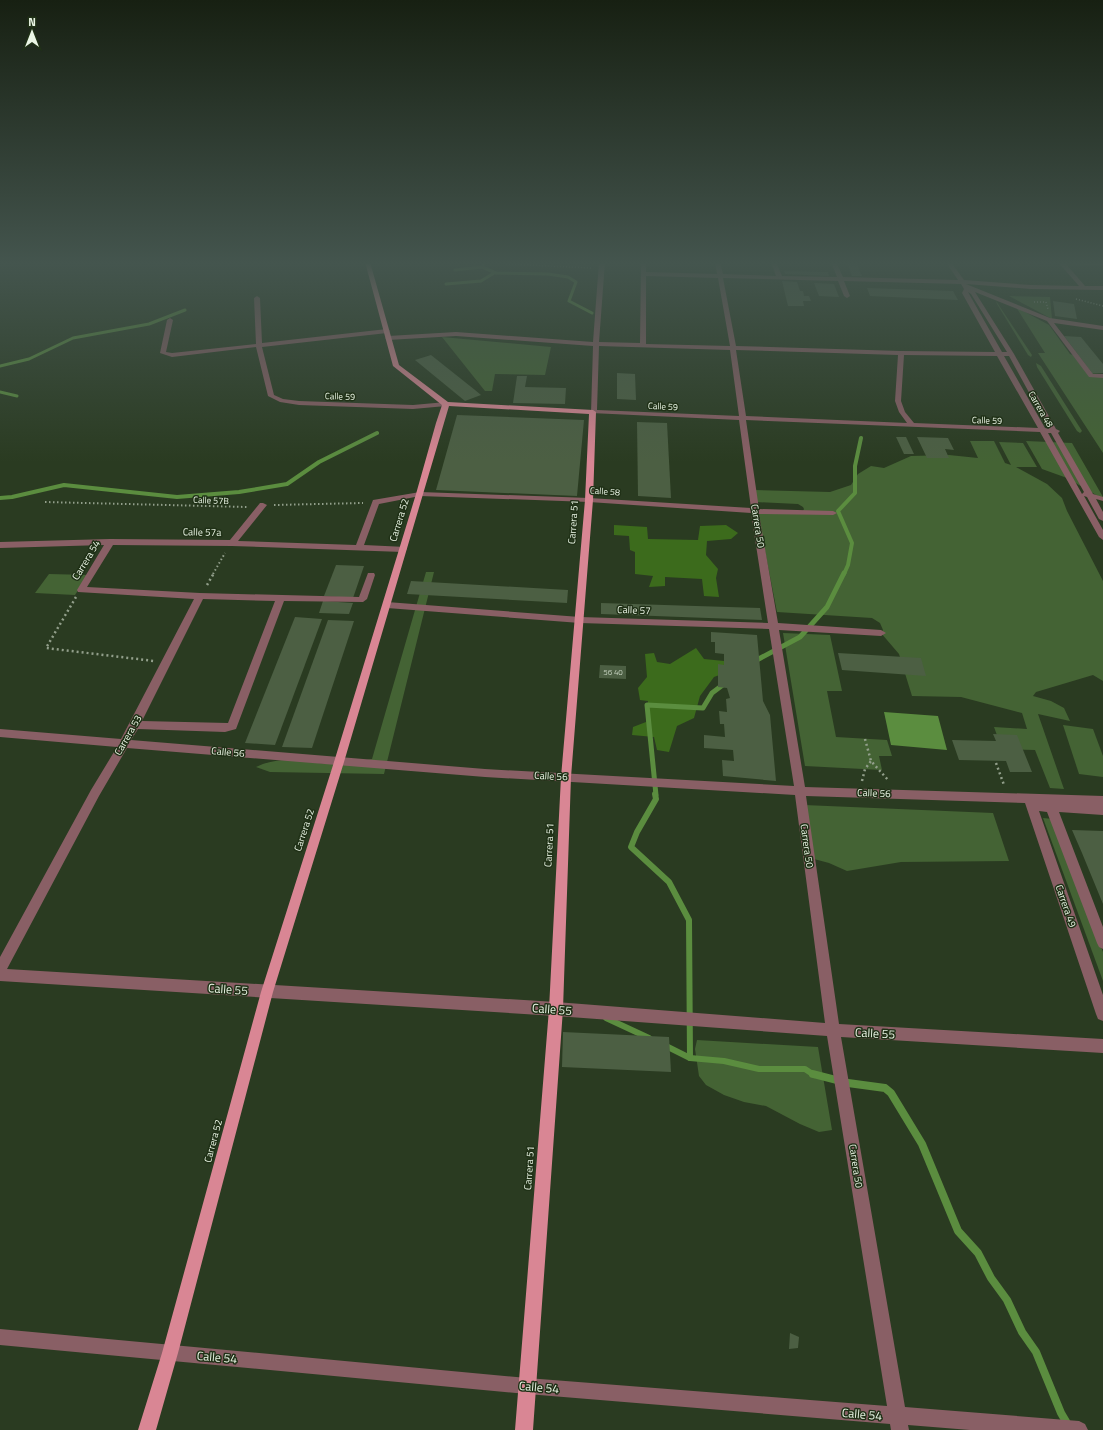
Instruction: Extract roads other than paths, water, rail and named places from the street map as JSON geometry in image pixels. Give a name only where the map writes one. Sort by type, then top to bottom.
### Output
[{"type":"main road","points":[[387,331],[396,366],[446,404]]},
{"type":"main road","name":"Calle 59","points":[[446,404],[593,412]]},
{"type":"main road","name":"Carrera 52","points":[[147,1430],[170,1353],[266,992],[339,762],[420,494],[439,423],[446,404]]},
{"type":"main road","name":"Carrera 51","points":[[524,1430],[556,1010],[566,777],[589,500],[593,412]]},
{"type":"street","points":[[168,329],[163,352],[172,355],[387,331]]},
{"type":"street","points":[[258,329],[259,346]]},
{"type":"street","name":"Carrera 51","points":[[593,412],[597,329]]},
{"type":"street","points":[[643,329],[643,345]]},
{"type":"street","name":"Carrera 50","points":[[730,329],[756,511],[800,791],[833,1030],[899,1423]]},
{"type":"street","name":"Carrera 48","points":[[985,329],[1103,537]]},
{"type":"street","name":"Carrera 48","points":[[996,329],[1056,431],[1103,519]]},
{"type":"street","points":[[1056,329],[1091,376],[1103,376]]},
{"type":"street","points":[[388,338],[456,334],[596,344],[1012,354]]},
{"type":"street","name":"Calle 59","points":[[259,346],[271,396],[282,401],[299,403],[413,407],[446,404]]},
{"type":"street","points":[[901,352],[898,401],[902,412],[913,426]]},
{"type":"street","name":"Calle 59","points":[[593,412],[1056,431]]},
{"type":"street","points":[[1077,493],[1103,499]]},
{"type":"street","name":"Calle 58","points":[[359,548],[376,502],[420,494],[589,500],[756,511],[833,513]]},
{"type":"street","points":[[232,543],[263,505]]},
{"type":"street","name":"Calle 57a","points":[[0,545],[110,542],[232,543],[403,549]]},
{"type":"street","name":"Carrera 54","points":[[110,542],[81,590],[200,596]]},
{"type":"street","points":[[200,596],[360,600],[363,599],[371,575]]},
{"type":"street","name":"Carrera 53","points":[[0,970],[95,793],[135,725],[168,663],[200,596]]},
{"type":"street","points":[[135,725],[224,728],[232,726],[281,598]]},
{"type":"street","name":"Calle 57","points":[[386,605],[580,620],[774,626],[881,633]]},
{"type":"street","name":"Calle 56","points":[[0,733],[339,762],[800,791],[1049,803],[1103,810]]},
{"type":"street","name":"Calle 56","points":[[1049,803],[1103,801]]},
{"type":"street","name":"Carrera 49","points":[[1031,802],[1103,1014]]},
{"type":"street","name":"Carrera 49","points":[[1049,803],[1103,943]]},
{"type":"street","name":"Calle 55","points":[[0,975],[556,1010],[833,1030],[1103,1046]]},
{"type":"street","name":"Calle 54","points":[[0,1338],[527,1386],[899,1423],[1079,1430]]},
{"type":"waterway","points":[[0,366],[29,359],[73,338],[123,329]]},
{"type":"waterway","points":[[0,392],[17,396]]},
{"type":"waterway","points":[[0,498],[12,497],[64,485],[177,497],[239,492],[287,484],[319,462],[377,433]]},
{"type":"waterway","points":[[844,574],[848,565],[852,543],[838,511],[855,493],[855,466],[861,438]]},
{"type":"waterway","points":[[755,661],[800,637],[827,607],[844,573]]},
{"type":"waterway","points":[[656,795],[647,705],[703,708],[712,693],[724,684]]},
{"type":"waterway","points":[[655,794],[656,799],[637,832],[631,847],[669,882],[689,920],[690,1058]]},
{"type":"waterway","points":[[606,1018],[649,1038]]},
{"type":"waterway","points":[[664,1045],[690,1058]]},
{"type":"waterway","points":[[690,1058],[724,1061],[759,1069],[805,1069],[814,1075]]},
{"type":"waterway","points":[[813,1074],[848,1083],[885,1088],[891,1093],[922,1144],[958,1231],[978,1253],[991,1278],[1007,1300],[1022,1332],[1036,1352],[1061,1413],[1071,1430]]}]
